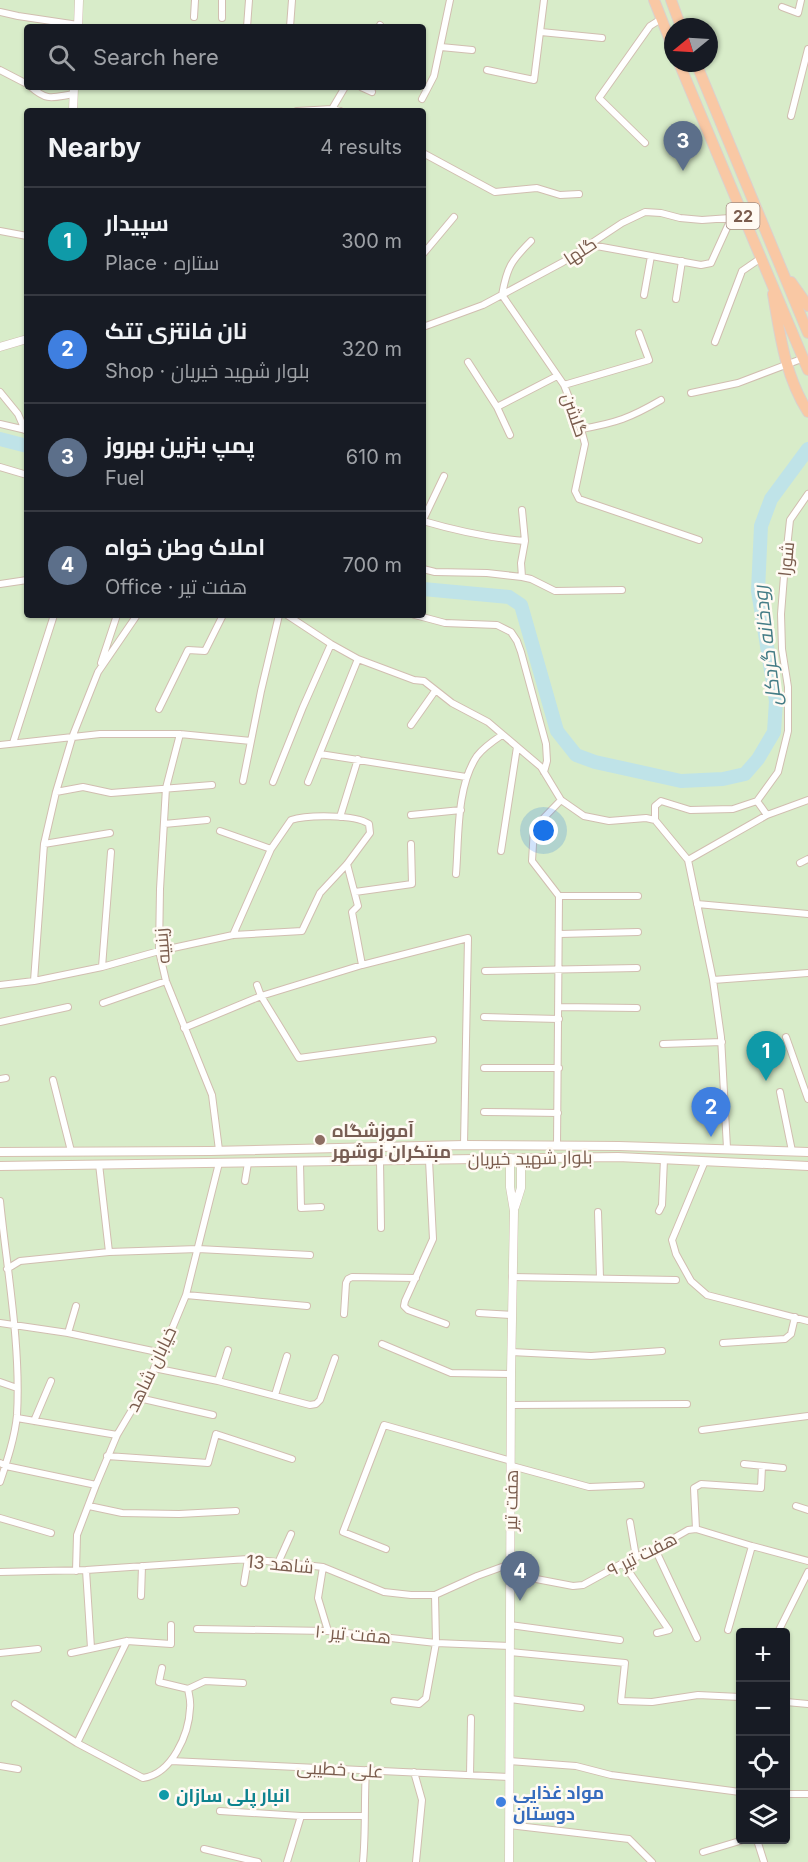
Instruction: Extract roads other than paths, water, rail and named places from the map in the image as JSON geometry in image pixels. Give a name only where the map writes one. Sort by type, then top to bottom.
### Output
[{"type":"highway","points":[[654,0],[664,26]]},
{"type":"highway","points":[[671,0],[678,18]]},
{"type":"highway","name":"22","points":[[683,72],[808,369]]},
{"type":"highway","name":"22","points":[[700,72],[782,269],[804,308],[808,333]]},
{"type":"highway","points":[[769,276],[786,364],[800,399],[808,412]]},
{"type":"main road","name":"بلوار شهید خیریان","points":[[0,1152],[464,1145],[727,1148],[808,1152]]},
{"type":"main road","points":[[521,1145],[521,1158]]},
{"type":"main road","points":[[509,1146],[510,1158]]},
{"type":"main road","points":[[219,1150],[219,1163]]},
{"type":"main road","name":"بلوار شهید خیریان","points":[[0,1166],[618,1157],[808,1166]]},
{"type":"street","points":[[78,24],[79,0]]},
{"type":"street","points":[[194,17],[195,0]]},
{"type":"street","points":[[222,0],[222,18]]},
{"type":"street","points":[[247,24],[249,0]]},
{"type":"street","points":[[290,24],[292,0]]},
{"type":"street","points":[[422,99],[434,76],[450,0]]},
{"type":"street","points":[[487,70],[534,80],[544,0]]},
{"type":"street","points":[[782,8],[798,13],[801,0]]},
{"type":"street","points":[[0,12],[66,24]]},
{"type":"street","points":[[645,142],[599,98],[650,26],[661,19]]},
{"type":"street","points":[[541,32],[602,38]]},
{"type":"street","points":[[441,47],[472,50]]},
{"type":"street","points":[[791,116],[808,49]]},
{"type":"street","points":[[0,72],[24,83]]},
{"type":"street","points":[[34,90],[46,98],[74,91],[73,108]]},
{"type":"street","points":[[333,108],[343,90]]},
{"type":"street","points":[[368,90],[372,92]]},
{"type":"street","points":[[426,155],[495,192],[537,188],[560,195],[579,194]]},
{"type":"street","name":"گلها","points":[[426,326],[483,305],[563,262],[622,223],[645,212],[702,220],[744,217]]},
{"type":"street","points":[[426,250],[454,217]]},
{"type":"street","points":[[590,245],[700,265],[711,263],[731,219]]},
{"type":"street","points":[[0,231],[24,235]]},
{"type":"street","points":[[502,295],[505,275],[513,260],[531,241]]},
{"type":"street","points":[[644,295],[651,256]]},
{"type":"street","points":[[716,342],[742,271],[762,257]]},
{"type":"street","points":[[676,299],[682,261]]},
{"type":"street","name":"گلشن","points":[[502,295],[564,385],[581,429],[585,444],[575,491],[579,499],[699,540]]},
{"type":"street","points":[[564,385],[649,360],[639,333]]},
{"type":"street","points":[[0,346],[24,340]]},
{"type":"street","points":[[691,393],[738,384],[804,358]]},
{"type":"street","points":[[468,362],[497,407],[510,435]]},
{"type":"street","points":[[497,407],[557,376]]},
{"type":"street","points":[[0,392],[18,414],[24,426]]},
{"type":"street","points":[[581,429],[610,424],[631,417],[661,400]]},
{"type":"street","points":[[0,424],[24,430]]},
{"type":"street","points":[[0,467],[24,474]]},
{"type":"street","points":[[426,514],[444,476]]},
{"type":"street","name":"شورا","points":[[758,801],[778,772],[788,731],[788,687],[782,637],[784,576],[790,520],[808,494]]},
{"type":"street","points":[[522,510],[525,541],[521,563],[522,577]]},
{"type":"street","points":[[426,521],[461,532],[525,541]]},
{"type":"street","points":[[426,570],[522,577],[555,591],[622,590]]},
{"type":"street","points":[[0,584],[24,580]]},
{"type":"street","points":[[13,743],[53,618]]},
{"type":"street","points":[[34,981],[44,844],[73,735],[116,618]]},
{"type":"street","points":[[98,672],[135,618]]},
{"type":"street","points":[[159,709],[188,650],[205,651],[222,618]]},
{"type":"street","points":[[243,781],[278,618]]},
{"type":"street","points":[[292,618],[358,659],[414,680],[424,681],[452,703],[488,722],[541,767],[561,800],[584,816],[609,821],[646,818],[655,820],[688,860],[713,980],[722,1042],[727,1148]]},
{"type":"street","points":[[426,618],[445,623],[497,625],[511,632],[517,641],[546,744],[547,760],[543,772]]},
{"type":"street","points":[[273,782],[331,644]]},
{"type":"street","points":[[308,782],[358,659]]},
{"type":"street","points":[[411,725],[435,691]]},
{"type":"street","points":[[0,745],[73,735],[99,734],[180,734],[251,741]]},
{"type":"street","name":"زینبیه","points":[[180,734],[166,789],[159,951],[166,981],[212,1095],[219,1150]]},
{"type":"street","points":[[456,874],[466,777],[478,755],[502,735]]},
{"type":"street","points":[[501,851],[517,747]]},
{"type":"street","points":[[320,753],[466,777]]},
{"type":"street","points":[[340,817],[358,759]]},
{"type":"street","points":[[56,792],[83,787],[111,793],[212,785]]},
{"type":"street","points":[[557,1146],[559,896],[532,861],[534,828],[561,800]]},
{"type":"street","points":[[688,860],[766,815],[808,800]]},
{"type":"street","points":[[655,820],[655,806],[661,801],[690,810],[733,809],[758,801],[766,815]]},
{"type":"street","points":[[411,815],[461,810]]},
{"type":"street","points":[[0,985],[34,981],[102,967],[159,951],[233,935],[302,931],[320,893],[347,864],[369,833],[369,824],[366,821],[340,817],[303,817],[291,820],[270,849],[233,935]]},
{"type":"street","points":[[164,824],[207,820]]},
{"type":"street","points":[[219,831],[270,849]]},
{"type":"street","points":[[44,844],[110,833]]},
{"type":"street","points":[[355,892],[412,884],[411,844]]},
{"type":"street","points":[[102,967],[111,852]]},
{"type":"street","points":[[800,863],[808,859]]},
{"type":"street","points":[[347,864],[358,906],[352,912],[362,965]]},
{"type":"street","points":[[559,896],[638,896]]},
{"type":"street","points":[[697,904],[808,914]]},
{"type":"street","points":[[560,934],[638,932]]},
{"type":"street","points":[[184,1028],[261,996],[362,965],[468,938],[464,1145]]},
{"type":"street","points":[[485,971],[637,968]]},
{"type":"street","points":[[713,980],[808,972]]},
{"type":"street","points":[[103,1004],[166,981]]},
{"type":"street","points":[[257,985],[261,996],[299,1058],[433,1040]]},
{"type":"street","points":[[0,1022],[68,1007]]},
{"type":"street","points":[[559,1007],[638,1008]]},
{"type":"street","points":[[484,1017],[559,1020]]},
{"type":"street","points":[[786,1037],[808,1099]]},
{"type":"street","points":[[663,1044],[722,1042]]},
{"type":"street","points":[[484,1068],[559,1068]]},
{"type":"street","points":[[52,1080],[70,1151]]},
{"type":"street","points":[[780,1092],[792,1151]]},
{"type":"street","points":[[484,1112],[558,1113]]},
{"type":"street","name":"هفت تیر","points":[[509,1862],[511,1352],[514,1211],[510,1187],[510,1158]]},
{"type":"street","name":"هفت تیر","points":[[514,1211],[520,1188],[521,1158]]},
{"type":"street","points":[[659,1211],[662,1205],[664,1159]]},
{"type":"street","points":[[429,1160],[433,1239],[404,1306],[408,1310],[446,1324]]},
{"type":"street","points":[[380,1161],[381,1228]]},
{"type":"street","points":[[705,1161],[672,1240],[676,1254],[691,1281],[707,1295],[808,1321]]},
{"type":"street","name":"خیابان شاهد","points":[[76,1571],[78,1535],[107,1456],[162,1353],[186,1295],[219,1163]]},
{"type":"street","points":[[245,1181],[248,1163]]},
{"type":"street","points":[[300,1163],[300,1208],[321,1207]]},
{"type":"street","points":[[99,1164],[109,1252]]},
{"type":"street","points":[[0,1201],[14,1326],[17,1388],[17,1418],[0,1482]]},
{"type":"street","points":[[598,1212],[600,1278]]},
{"type":"street","points":[[7,1269],[20,1261],[109,1252],[198,1249],[310,1255]]},
{"type":"street","points":[[344,1314],[346,1283],[352,1278],[416,1278]]},
{"type":"street","points":[[512,1278],[676,1280]]},
{"type":"street","points":[[186,1295],[307,1306]]},
{"type":"street","points":[[69,1333],[76,1306]]},
{"type":"street","points":[[479,1313],[512,1315]]},
{"type":"street","points":[[723,1343],[785,1339],[791,1334],[795,1317]]},
{"type":"street","points":[[0,1323],[69,1333],[162,1353]]},
{"type":"street","points":[[382,1344],[451,1373],[511,1374]]},
{"type":"street","points":[[218,1381],[228,1350]]},
{"type":"street","points":[[511,1352],[591,1356],[662,1351]]},
{"type":"street","points":[[275,1395],[287,1356]]},
{"type":"street","points":[[154,1368],[218,1381],[310,1405],[320,1400],[335,1358]]},
{"type":"street","points":[[34,1421],[51,1380]]},
{"type":"street","points":[[0,1382],[17,1388]]},
{"type":"street","points":[[139,1398],[213,1415]]},
{"type":"street","points":[[511,1405],[687,1404]]},
{"type":"street","points":[[702,1430],[808,1416]]},
{"type":"street","points":[[17,1418],[117,1435]]},
{"type":"street","points":[[386,1549],[343,1532],[384,1425],[589,1487],[641,1485]]},
{"type":"street","points":[[107,1456],[208,1463],[216,1434],[292,1459]]},
{"type":"street","points":[[3,1464],[96,1485]]},
{"type":"street","points":[[744,1464],[783,1468]]},
{"type":"street","points":[[696,1529],[694,1488],[701,1484],[761,1488],[762,1466]]},
{"type":"street","points":[[89,1506],[122,1514],[236,1511]]},
{"type":"street","points":[[796,1506],[808,1510]]},
{"type":"street","points":[[0,1518],[51,1533]]},
{"type":"street","points":[[630,1522],[636,1557]]},
{"type":"street","name":"هفت تیر ۹","points":[[510,1574],[573,1586],[583,1585],[623,1563],[656,1549],[688,1530],[696,1529],[808,1561]]},
{"type":"street","points":[[278,1563],[291,1534]]},
{"type":"street","points":[[728,1630],[752,1546]]},
{"type":"street","points":[[656,1549],[697,1638]]},
{"type":"street","points":[[244,1583],[248,1559]]},
{"type":"street","name":"شاهد 13","points":[[0,1572],[76,1571],[248,1559],[323,1567],[384,1592],[435,1595],[510,1564]]},
{"type":"street","points":[[623,1563],[669,1630],[657,1633]]},
{"type":"street","points":[[141,1596],[142,1566]]},
{"type":"street","points":[[323,1567],[318,1598],[328,1631]]},
{"type":"street","points":[[86,1570],[91,1648]]},
{"type":"street","points":[[780,1628],[808,1572]]},
{"type":"street","points":[[394,1701],[419,1704],[426,1698],[436,1642],[435,1595]]},
{"type":"street","points":[[71,1653],[127,1641],[171,1644],[171,1625]]},
{"type":"street","points":[[510,1625],[620,1640]]},
{"type":"street","name":"هفت تیر ۱۰","points":[[197,1629],[328,1631],[625,1663],[621,1701],[652,1702],[698,1695],[736,1697]]},
{"type":"street","points":[[77,1743],[127,1641]]},
{"type":"street","points":[[0,1653],[38,1649]]},
{"type":"street","points":[[162,1668],[159,1682],[188,1689],[205,1681],[243,1683]]},
{"type":"street","points":[[15,1704],[77,1743],[143,1778],[152,1777],[171,1761],[187,1727],[190,1707],[188,1689]]},
{"type":"street","points":[[510,1699],[581,1708]]},
{"type":"street","points":[[790,1702],[808,1704]]},
{"type":"street","points":[[470,1775],[471,1718]]},
{"type":"street","name":"علی خطیبی","points":[[171,1761],[509,1777]]},
{"type":"street","points":[[509,1761],[576,1766],[611,1775],[736,1791]]},
{"type":"street","points":[[0,1766],[18,1769]]},
{"type":"street","points":[[363,1862],[366,1770]]},
{"type":"street","points":[[414,1772],[422,1800],[416,1862]]},
{"type":"street","points":[[790,1794],[808,1794]]},
{"type":"street","points":[[220,1811],[301,1816],[364,1816]]},
{"type":"street","points":[[287,1862],[301,1816]]},
{"type":"street","points":[[509,1825],[629,1839],[652,1862]]},
{"type":"street","points":[[703,1852],[736,1841]]},
{"type":"street","points":[[759,1844],[764,1862]]},
{"type":"street","points":[[204,1849],[258,1862]]},
{"type":"waterway","name":"رودخانه گردکل","points":[[0,439],[24,445]]},
{"type":"waterway","name":"رودخانه گردکل","points":[[426,589],[509,597],[521,605],[557,731],[576,755],[595,762],[681,781],[723,779],[745,774],[758,759],[774,732],[776,701],[758,591],[761,526],[771,499],[808,449]]},
{"type":"place","name":"پمپ بنزین بهروز","points":[[683,171]]},
{"type":"place","name":"سپیدار","points":[[766,1081]]},
{"type":"place","name":"نان فانتزی تتک","points":[[711,1137]]},
{"type":"place","name":"آموزشگاه مبتکران نوشهر","points":[[320,1140]]},
{"type":"place","name":"املاک وطن خواه","points":[[520,1601]]},
{"type":"place","name":"انبار پلی سازان","points":[[164,1795]]},
{"type":"place","name":"مواد غذایی دوستان","points":[[501,1802]]}]
